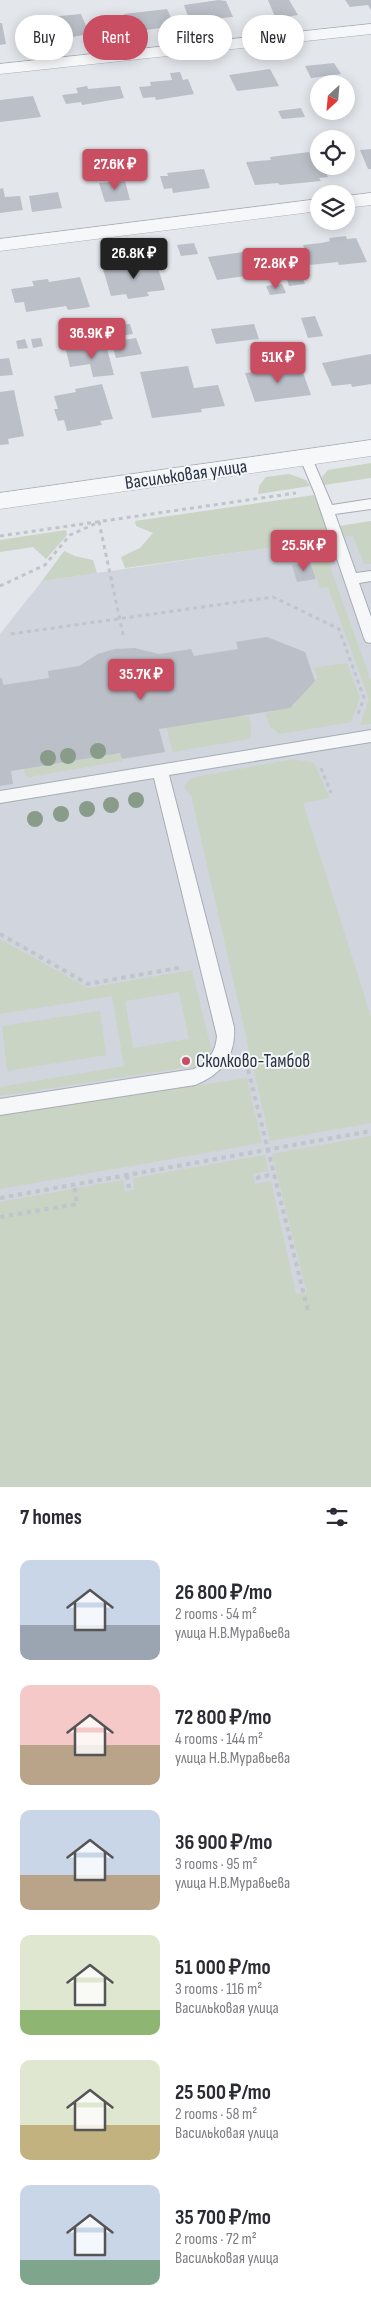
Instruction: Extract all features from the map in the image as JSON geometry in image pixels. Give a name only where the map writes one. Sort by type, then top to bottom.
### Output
[{"type":"street","points":[[0,69],[371,29]]},
{"type":"street","points":[[355,201],[371,199]]},
{"type":"street","points":[[0,245],[310,207]]},
{"type":"street","name":"Васильковая улица","points":[[0,501],[371,448]]},
{"type":"lane","points":[[306,458],[371,638]]},
{"type":"lane","points":[[326,510],[371,504]]},
{"type":"lane","points":[[350,579],[371,576]]},
{"type":"lane","points":[[0,797],[371,736]]},
{"type":"lane","points":[[0,1107],[195,1077],[210,1070],[222,1056],[227,1036],[160,770]]},
{"type":"path","points":[[0,536],[318,489]]},
{"type":"path","points":[[0,586],[45,565],[70,535],[99,522]]},
{"type":"path","points":[[99,522],[124,639]]},
{"type":"path","points":[[11,634],[274,596],[339,629],[364,698],[358,715]]},
{"type":"path","points":[[0,934],[88,984],[184,967]]},
{"type":"path","points":[[0,1198],[371,1131]]},
{"type":"path","points":[[256,1178],[274,1174]]},
{"type":"path","points":[[127,1175],[130,1188]]},
{"type":"path","points":[[0,1217],[77,1204],[74,1184]]},
{"type":"shaded area","name":"Сколково-Тамбов","points":[[371,533],[371,1487],[0,1487],[0,634],[42,581]]},
{"type":"green space","points":[[371,463],[371,478],[324,485],[322,477],[328,470]]},
{"type":"green space","points":[[289,474],[306,480],[310,486],[258,494],[259,486],[266,477]]},
{"type":"green space","points":[[314,495],[331,539],[321,541],[371,681],[371,724],[360,725],[369,699],[328,587],[320,588],[304,543],[125,568],[121,557],[140,548],[153,533],[136,526],[135,521]]},
{"type":"green space","points":[[371,521],[371,564],[364,564],[353,536],[343,537],[339,526]]},
{"type":"green space","points":[[66,530],[67,535],[46,559],[33,547],[0,552],[0,540]]},
{"type":"green space","points":[[64,551],[75,556],[93,560],[97,573],[42,581]]},
{"type":"green space","points":[[347,663],[360,698],[351,722],[280,734],[270,727],[265,713],[271,712],[271,709],[296,705],[294,700],[318,678],[314,668]]},
{"type":"green space","points":[[241,714],[243,717],[249,716],[251,730],[249,739],[173,752],[166,726]]},
{"type":"green space","points":[[117,736],[122,761],[29,777],[25,775],[19,740]]},
{"type":"green space","points":[[294,759],[314,763],[330,798],[303,803],[371,1016],[371,1123],[270,1141],[191,795],[185,789],[188,782],[195,777]]},
{"type":"green space","points":[[0,939],[88,988],[192,970],[212,1053],[207,1059],[195,1066],[0,1096],[0,1087],[124,1066],[112,996],[0,1014]],"holes":[[[179,992],[189,1039],[133,1048],[125,1001]]]},
{"type":"green space","points":[[100,1011],[106,1055],[7,1071],[2,1026]]},
{"type":"green space","points":[[247,1078],[262,1143],[0,1189],[0,1115]]},
{"type":"green space","points":[[371,1136],[371,1487],[0,1487],[0,1202],[123,1180],[125,1192],[134,1190],[133,1178],[265,1155],[268,1171],[253,1174],[255,1184],[271,1181],[296,1294],[307,1293],[272,1154]]},
{"type":"building","points":[[219,0],[226,1],[233,17],[232,15],[188,15],[184,5]]},
{"type":"building","points":[[268,0],[289,0],[298,15],[274,15]]},
{"type":"building","points":[[345,0],[371,0],[371,10],[368,5],[350,7]]},
{"type":"building","points":[[167,9],[170,15],[158,15],[158,28],[148,30],[148,15],[124,14]]},
{"type":"building","points":[[81,14],[83,19],[83,35],[73,37],[73,15],[70,15]]},
{"type":"building","points":[[0,23],[2,23],[6,44],[0,45]]},
{"type":"building","points":[[334,63],[341,74],[310,76],[305,66]]},
{"type":"building","points":[[270,69],[279,86],[237,91],[229,75]]},
{"type":"building","points":[[180,72],[183,80],[188,79],[194,94],[156,100],[155,97],[143,98],[139,87],[151,86],[150,82],[172,80],[170,73]]},
{"type":"building","points":[[87,86],[88,89],[120,86],[124,98],[82,105],[81,102],[66,104],[62,95],[78,93],[76,88]]},
{"type":"building","points":[[33,96],[41,117],[0,122],[0,100]]},
{"type":"building","points":[[301,108],[305,117],[282,119],[278,111]]},
{"type":"building","points":[[371,149],[371,169],[368,169],[360,150]]},
{"type":"building","points":[[309,152],[310,175],[327,175],[328,177],[319,178],[321,181],[280,185],[278,183],[255,185],[246,162],[271,160],[270,157]]},
{"type":"building","points":[[204,169],[210,188],[173,193],[172,188],[164,189],[160,176],[168,176],[167,173]]},
{"type":"building","points":[[125,181],[130,200],[105,202],[99,183]]},
{"type":"building","points":[[3,188],[5,197],[20,196],[23,210],[0,213],[0,189]]},
{"type":"building","points":[[58,192],[62,208],[32,212],[29,196]]},
{"type":"building","points":[[346,236],[347,239],[356,238],[367,262],[339,265],[338,262],[310,265],[303,245],[321,243],[330,241],[329,238]]},
{"type":"building","points":[[194,243],[198,254],[181,256],[177,245]]},
{"type":"building","points":[[257,250],[267,273],[217,280],[208,257]]},
{"type":"building","points":[[156,262],[165,290],[147,292],[149,296],[128,299],[126,294],[111,296],[103,269]]},
{"type":"building","points":[[298,266],[305,284],[289,286],[283,267]]},
{"type":"building","points":[[80,277],[90,307],[68,310],[66,306],[26,312],[24,302],[15,303],[11,289],[34,286],[32,281],[48,279],[49,282]]},
{"type":"building","points":[[282,284],[286,293],[270,295],[266,286]]},
{"type":"building","points":[[315,316],[323,336],[308,338],[301,318]]},
{"type":"building","points":[[130,324],[133,334],[111,337],[108,327]]},
{"type":"building","points":[[254,324],[259,339],[216,344],[211,329]]},
{"type":"building","points":[[41,338],[43,346],[33,348],[31,339]]},
{"type":"building","points":[[136,338],[142,354],[116,358],[111,342]]},
{"type":"building","points":[[25,339],[28,348],[18,349],[16,341]]},
{"type":"building","points":[[106,345],[114,375],[93,377],[90,364],[70,367],[66,350]]},
{"type":"building","points":[[371,354],[371,384],[352,387],[351,384],[332,386],[322,363]]},
{"type":"building","points":[[9,358],[13,375],[0,376],[0,359]]},
{"type":"building","points":[[188,366],[194,388],[218,385],[225,406],[201,409],[202,412],[152,418],[140,372]]},
{"type":"building","points":[[301,367],[311,395],[255,402],[245,373]]},
{"type":"building","points":[[102,384],[113,419],[100,421],[102,425],[67,431],[64,420],[58,421],[54,409],[58,409],[54,396],[76,392],[75,389]]},
{"type":"building","points":[[14,390],[24,436],[8,439],[9,444],[0,445],[0,392]]},
{"type":"building","points":[[310,562],[316,579],[297,582],[292,565]]},
{"type":"building","points":[[267,637],[305,652],[315,681],[290,708],[159,729],[165,752],[122,759],[120,753],[11,771],[13,784],[0,786],[0,678],[2,678],[3,685],[49,678],[48,671],[79,666],[98,654],[115,649],[135,648],[159,654],[191,649],[194,656],[238,649],[236,642]]},
{"type":"place","name":"Сколково-Тамбов","points":[[186,1061]]}]
